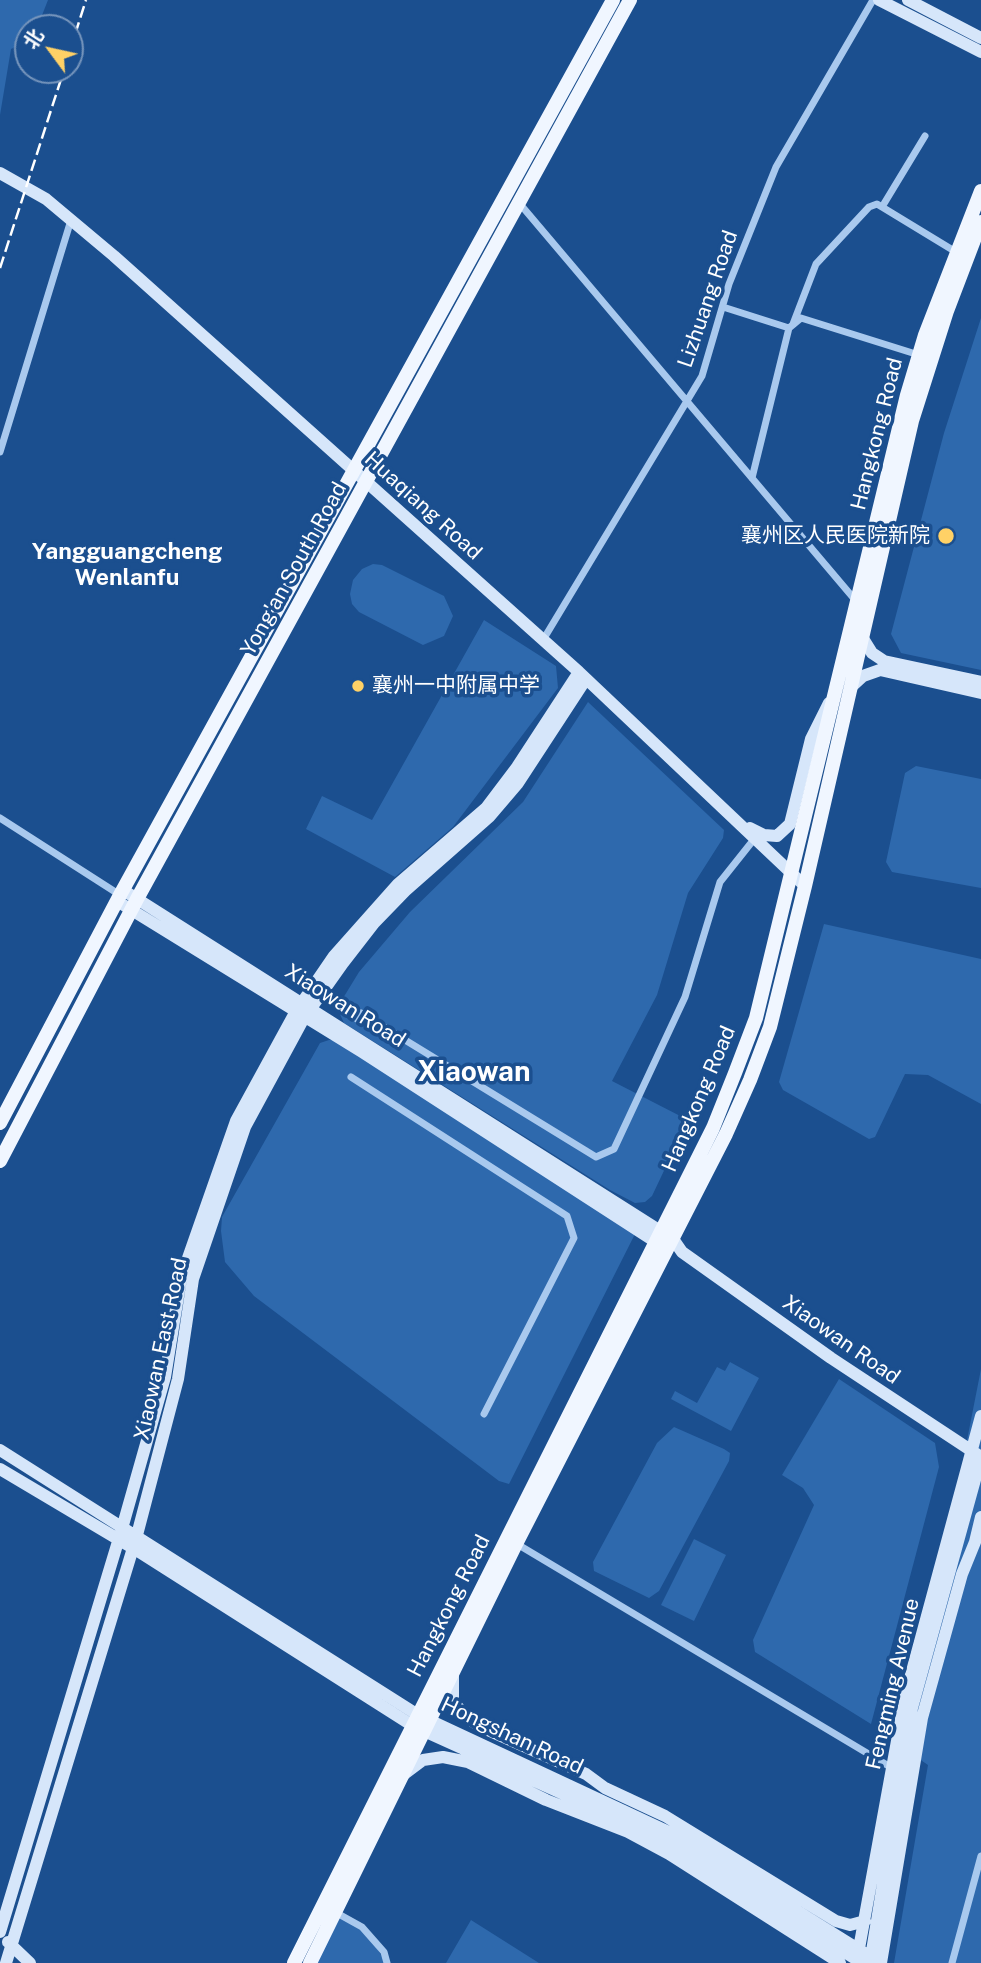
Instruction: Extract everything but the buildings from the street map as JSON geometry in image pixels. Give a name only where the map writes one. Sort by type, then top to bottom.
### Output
[{"type":"main road","name":"Yong'an South Road","points":[[0,1123],[120,895],[353,470],[510,192],[613,0]]},
{"type":"main road","name":"Yong'an South Road","points":[[0,1161],[134,905],[631,0]]},
{"type":"main road","name":"Hangkong Road","points":[[310,1963],[403,1776],[422,1723],[453,1676],[516,1544],[668,1243],[756,1018],[919,355],[981,191]]},
{"type":"main road","name":"Hangkong Road","points":[[294,1963],[422,1723],[726,1134],[770,1027],[915,410],[947,311],[981,222]]},
{"type":"street","name":"Lizhuang Road","points":[[543,640],[702,376],[723,307],[776,167],[873,0]]},
{"type":"street","points":[[879,0],[981,52]]},
{"type":"street","points":[[908,0],[981,38]]},
{"type":"street","points":[[882,206],[925,136]]},
{"type":"street","name":"Huaqiang Road","points":[[0,173],[46,199],[71,220],[366,481],[583,676],[805,886]]},
{"type":"street","points":[[520,204],[857,602]]},
{"type":"street","points":[[752,478],[791,326],[816,264],[869,207],[877,204],[956,252]]},
{"type":"street","points":[[0,453],[71,220]]},
{"type":"street","points":[[723,307],[791,326]]},
{"type":"street","points":[[791,326],[801,318],[919,355]]},
{"type":"street","points":[[862,637],[872,653],[884,661],[981,682]]},
{"type":"street","points":[[851,687],[863,676],[880,670],[981,692]]},
{"type":"street","name":"Xiaowan East Road","points":[[0,1933],[119,1541],[165,1377],[181,1278],[236,1122],[303,1010],[374,923],[489,817],[510,791],[583,676]]},
{"type":"street","points":[[737,821],[764,835],[777,836],[789,824],[811,738],[835,690]]},
{"type":"street","points":[[0,818],[120,895]]},
{"type":"street","points":[[356,1019],[361,1013],[596,1157],[614,1149],[684,997],[720,882],[755,838]]},
{"type":"street","name":"Xiaowan Road","points":[[120,895],[668,1243],[978,1456]]},
{"type":"street","name":"Xiaowan East Road","points":[[6,1963],[137,1535],[178,1379],[193,1279],[245,1127],[303,1010]]},
{"type":"street","points":[[351,1077],[567,1216],[574,1238],[484,1414]]},
{"type":"street","name":"Fengming Avenue","points":[[865,1960],[912,1708],[978,1456],[981,1416]]},
{"type":"street","name":"Hongshan Road","points":[[0,1450],[123,1525],[422,1723]]},
{"type":"street","name":"Fengming Avenue","points":[[865,1960],[865,1921],[905,1696],[978,1456]]},
{"type":"street","name":"Hongshan Road","points":[[0,1469],[422,1723],[672,1843],[865,1960]]},
{"type":"street","points":[[865,1960],[922,1718],[961,1574],[975,1542],[981,1517]]},
{"type":"street","points":[[516,1544],[892,1768]]},
{"type":"street","points":[[453,1676],[453,1701],[464,1716],[479,1726],[586,1774],[606,1788],[665,1816],[836,1921],[850,1925],[865,1921]]},
{"type":"street","points":[[403,1776],[423,1760],[443,1757],[468,1762],[546,1800],[628,1832],[668,1854],[840,1963]]},
{"type":"street","points":[[952,1963],[981,1856]]},
{"type":"street","points":[[335,1913],[362,1927],[384,1952],[387,1963]]},
{"type":"street","points":[[0,1933],[30,1963]]},
{"type":"shaded area","points":[[0,0],[48,0],[42,14],[14,14],[14,48],[11,49],[0,115]]},
{"type":"shaded area","name":"襄州区人民医院新院","points":[[981,318],[981,670],[901,653],[891,634],[944,433]]},
{"type":"shaded area","points":[[373,564],[382,565],[444,596],[453,616],[444,636],[423,645],[359,612],[352,604],[350,594],[353,580],[362,569]]},
{"type":"shaded area","points":[[484,620],[556,666],[558,688],[453,827],[395,877],[306,829],[322,796],[372,820]]},
{"type":"shaded area","points":[[588,702],[724,830],[723,838],[688,893],[657,995],[612,1081],[688,1120],[652,1196],[645,1202],[635,1203],[610,1190],[344,1023],[337,1008],[359,972],[410,912],[523,802]]},
{"type":"shaded area","points":[[916,766],[981,779],[981,888],[892,872],[886,862],[905,773]]},
{"type":"shaded area","points":[[824,924],[981,959],[981,1104],[928,1075],[905,1074],[875,1137],[869,1139],[783,1090],[779,1082]]},
{"type":"shaded area","points":[[338,1040],[635,1234],[509,1484],[499,1481],[254,1296],[225,1262],[222,1217],[320,1043]]},
{"type":"shaded area","points":[[730,1362],[759,1378],[731,1431],[671,1399],[675,1391],[697,1403],[717,1367],[725,1371]]},
{"type":"shaded area","points":[[981,1369],[981,1963],[894,1963],[928,1765],[906,1750]]},
{"type":"shaded area","points":[[839,1379],[935,1443],[939,1467],[871,1724],[755,1652],[753,1640],[814,1505],[803,1488],[782,1475]]},
{"type":"shaded area","points":[[674,1427],[724,1449],[730,1453],[729,1461],[659,1591],[649,1598],[594,1571],[593,1562],[657,1443]]},
{"type":"shaded area","points":[[694,1539],[726,1555],[694,1621],[661,1605]]},
{"type":"shaded area","points":[[335,1912],[362,1927],[387,1963],[310,1963]]},
{"type":"shaded area","points":[[471,1920],[539,1963],[446,1963]]},
{"type":"railway","points":[[82,14],[86,0]]},
{"type":"railway","points":[[0,268],[59,84]]},
{"type":"place","name":"襄州区人民医院新院","points":[[946,536]]},
{"type":"place","name":"襄州一中附属中学","points":[[358,686]]},
{"type":"district","name":"Yangguangcheng Wenlanfu","points":[[127,565]]},
{"type":"district","name":"Xiaowan","points":[[474,1072]]}]
